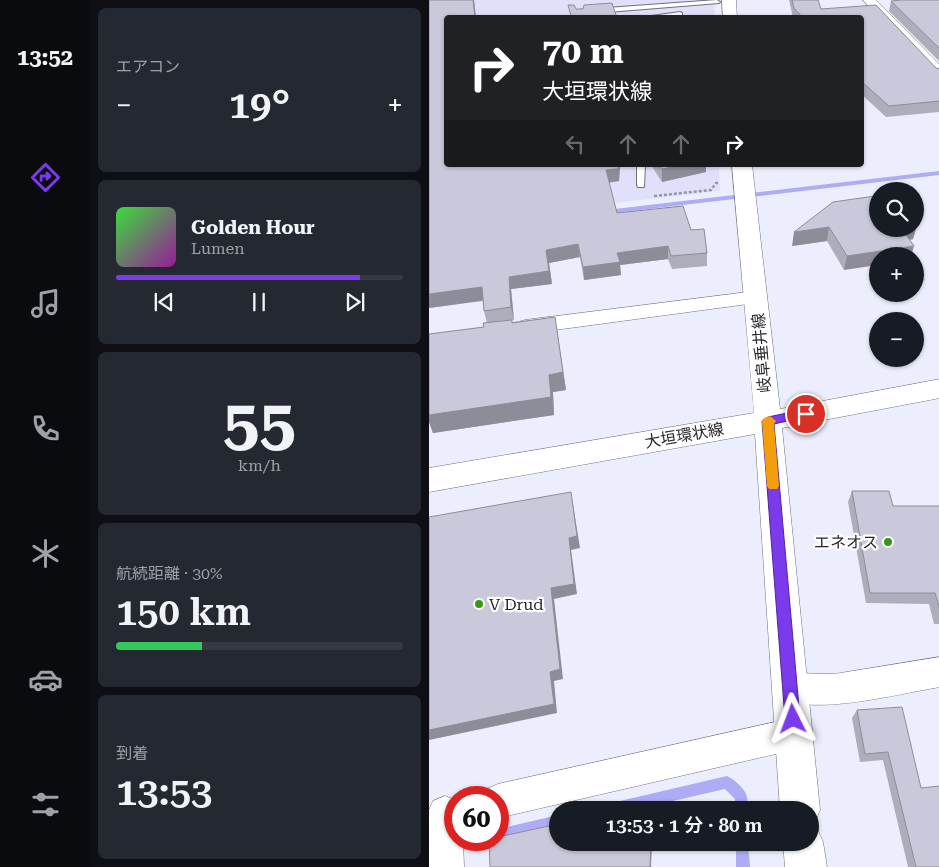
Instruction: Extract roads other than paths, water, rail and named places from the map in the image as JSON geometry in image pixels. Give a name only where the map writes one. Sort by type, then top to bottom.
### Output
[{"type":"main road","points":[[723,1],[729,15]]},
{"type":"main road","name":"岐阜垂井線","points":[[742,167],[768,421],[800,801]]},
{"type":"main road","name":"大垣環状線","points":[[429,480],[768,421],[939,388]]},
{"type":"main road","points":[[804,851],[806,867]]},
{"type":"street","points":[[869,0],[939,74]]},
{"type":"street","points":[[508,329],[756,297]]},
{"type":"street","points":[[791,688],[834,689],[939,672]]},
{"type":"street","points":[[509,799],[793,734]]},
{"type":"street","points":[[443,813],[446,867]]},
{"type":"lane","points":[[580,14],[645,3],[667,6],[723,1]]},
{"type":"lane","points":[[668,15],[690,13]]},
{"type":"lane","points":[[641,167],[641,185]]},
{"type":"waterway","points":[[606,212],[940,173]]},
{"type":"waterway","points":[[646,801],[727,782],[741,797],[741,801]]},
{"type":"waterway","points":[[509,832],[549,823]]},
{"type":"waterway","points":[[742,851],[743,867]]},
{"type":"place","name":"エネオス","points":[[888,542]]},
{"type":"place","name":"V Drud","points":[[479,604]]}]
